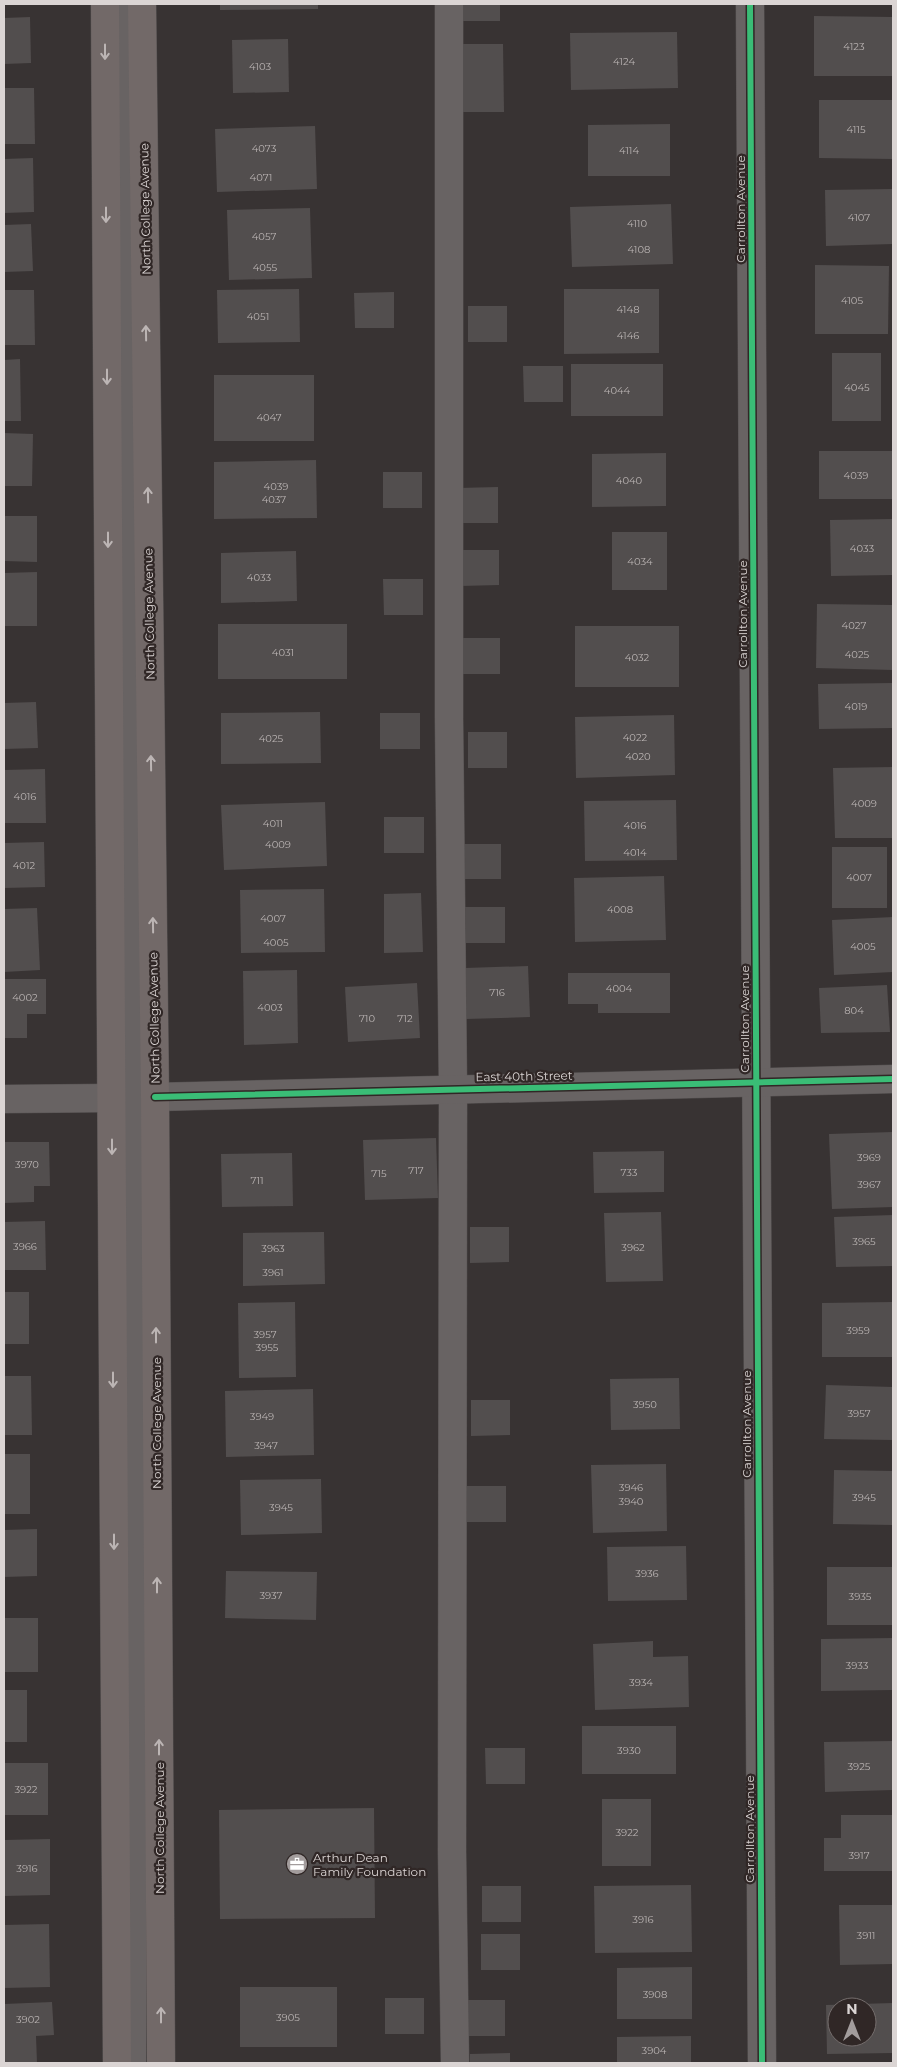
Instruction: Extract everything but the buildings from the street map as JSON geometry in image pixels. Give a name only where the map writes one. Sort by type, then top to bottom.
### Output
[{"type":"main road","points":[[104,4],[117,2063]]},
{"type":"main road","name":"North College Avenue","points":[[142,4],[155,1097],[161,2063]]},
{"type":"street","name":"North College Avenue","points":[[123,4],[134,1097],[132,2063]]},
{"type":"street","points":[[449,4],[449,718],[453,1089],[452,1852],[455,2063]]},
{"type":"street","name":"Carrollton Avenue","points":[[750,4],[762,2063]]},
{"type":"street","name":"East 40th Street","points":[[155,1097],[893,1079]]},
{"type":"street","points":[[4,1099],[111,1098]]},
{"type":"cycle path","points":[[750,4],[762,2063]]},
{"type":"cycle path","points":[[155,1097],[893,1079]]},
{"type":"place","name":"Arthur Dean Family Foundation","points":[[297,1864]]}]
